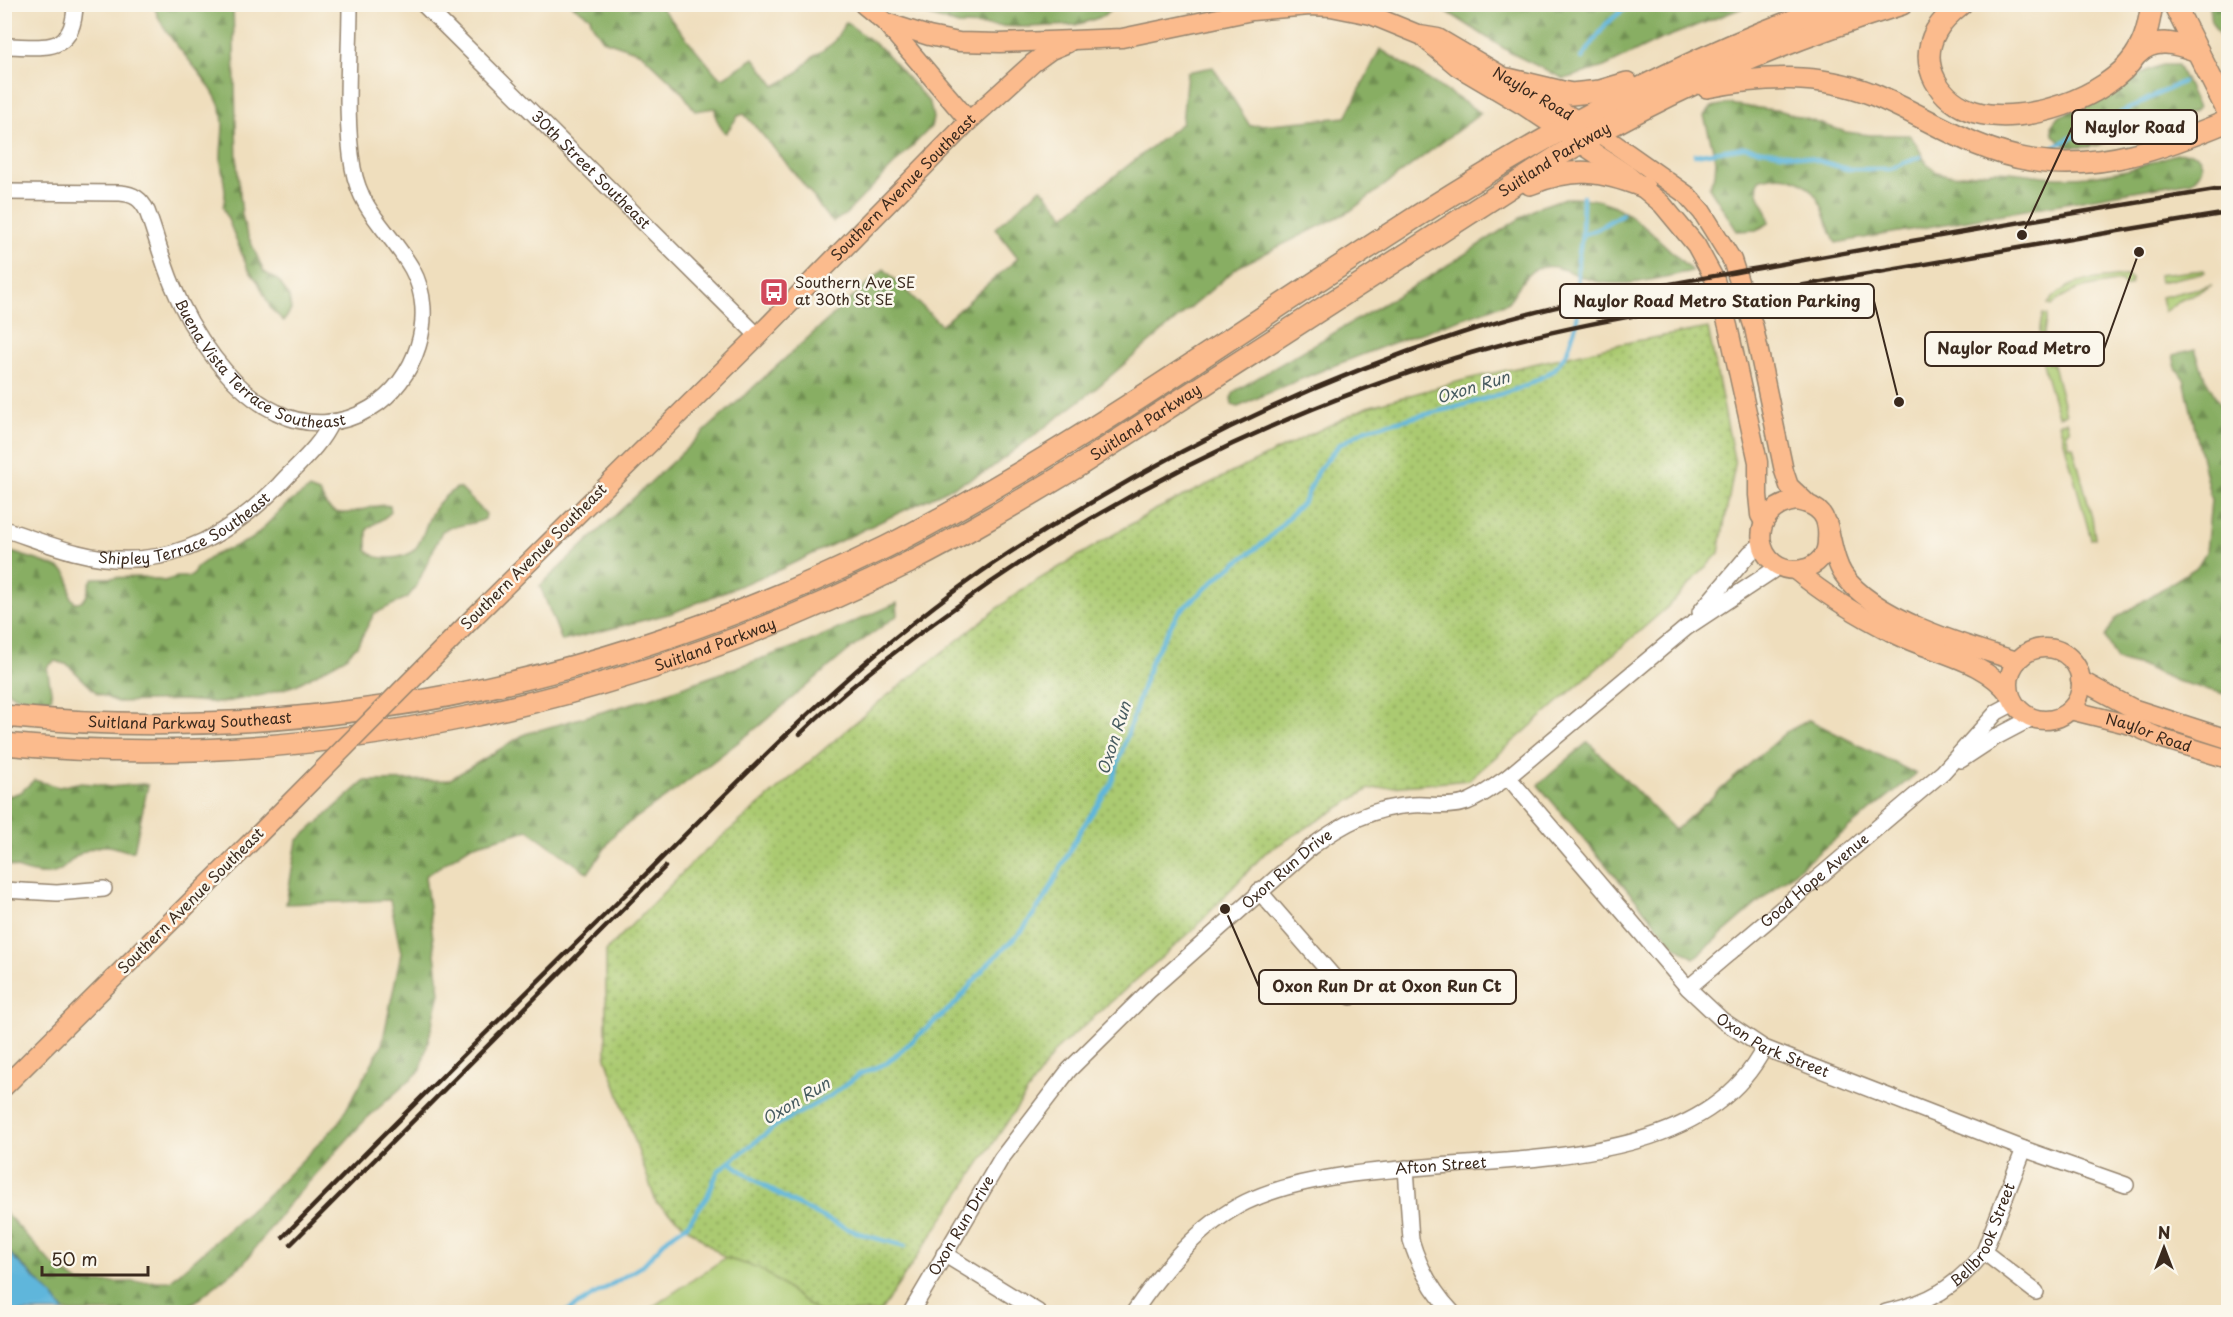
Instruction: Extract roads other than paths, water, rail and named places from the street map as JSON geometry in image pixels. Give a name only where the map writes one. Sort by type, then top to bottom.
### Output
[{"type":"highway","name":"Suitland Parkway","points":[[375,710],[483,690],[630,650],[702,626],[767,600],[885,547],[952,512],[1051,454],[1477,179],[1569,125],[1682,67],[1757,34],[1839,4]]},
{"type":"highway","name":"Suitland Parkway","points":[[348,738],[498,711],[607,682],[690,656],[765,627],[870,581],[966,532],[1075,468],[1485,203],[1590,138],[1671,95],[1774,49],[1902,4]]},
{"type":"highway","points":[[1961,4],[1936,30],[1930,49],[1931,71],[1948,98],[1957,105],[1978,113],[2032,113],[2063,104],[2094,91],[2118,75],[2147,46],[2166,43],[2198,51]]},
{"type":"highway","points":[[2137,54],[2146,33],[2152,4]]},
{"type":"highway","points":[[2174,4],[2229,112]]},
{"type":"highway","points":[[1508,79],[1556,93],[1578,94],[1600,91],[1682,67]]},
{"type":"highway","points":[[1671,95],[1735,81],[1767,78],[1802,79],[1838,84],[1871,94],[1985,148],[2017,158],[2050,163],[2120,159],[2229,121]]},
{"type":"highway","points":[[1485,203],[1549,177],[1577,172],[1608,174],[1644,187]]},
{"type":"highway","name":"Suitland Parkway Southeast","points":[[4,716],[105,723],[210,724],[375,710]]},
{"type":"highway","name":"Suitland Parkway Southeast","points":[[4,744],[85,750],[196,751],[294,745],[348,738]]},
{"type":"main road","points":[[863,4],[885,22],[969,121]]},
{"type":"main road","name":"Naylor Road","points":[[885,22],[929,36],[959,42],[1074,41],[1122,38],[1252,11],[1310,6],[1331,7],[1371,15],[1420,35],[1438,38],[1508,79],[1569,125]]},
{"type":"main road","name":"Naylor Road","points":[[1420,35],[1458,68],[1569,125],[1688,195],[1702,212],[1732,260],[1754,328],[1784,471],[1790,486],[1808,503]]},
{"type":"main road","name":"Southern Avenue Southeast","points":[[4,1087],[758,336],[969,121],[1033,63],[1051,50],[1074,41]]},
{"type":"main road","name":"Naylor Road","points":[[1590,138],[1668,209],[1696,245],[1715,280],[1728,326],[1758,462],[1758,495],[1760,515],[1764,522]]},
{"type":"main road","points":[[2012,699],[2008,683],[2011,672],[2017,661],[2025,654],[2045,648],[2067,656],[2075,665],[2080,680],[2080,691],[2070,710],[2052,719],[2032,718],[2022,712],[2012,699],[2001,683],[1983,670],[1898,636],[1825,594],[1795,570],[1776,564],[1765,552],[1762,543],[1761,533],[1769,513],[1777,506],[1797,501],[1817,508],[1828,525],[1842,573],[1859,591],[1888,612],[1924,628],[1958,642],[2017,661]]},
{"type":"main road","points":[[1795,570],[1806,568],[1824,556],[1828,525]]},
{"type":"main road","name":"Naylor Road","points":[[2080,680],[2132,708],[2228,751]]},
{"type":"main road","name":"Naylor Road","points":[[2070,710],[2131,725],[2163,738],[2228,751]]},
{"type":"street","points":[[4,46],[57,44],[66,38],[73,26],[75,4]]},
{"type":"street","name":"Buena Vista Terrace Southeast","points":[[4,192],[120,193],[138,198],[147,211],[178,296],[210,350],[234,381],[250,396],[282,416],[305,422],[331,422],[359,415],[378,404],[389,394],[414,361],[420,341],[422,322],[420,295],[411,269],[369,210],[353,169],[350,126],[350,4]]},
{"type":"street","name":"30th Street Southeast","points":[[423,4],[758,336]]},
{"type":"street","name":"Shipley Terrace Southeast","points":[[4,529],[78,553],[97,556],[138,558],[176,552],[218,535],[244,518],[322,440],[331,422]]},
{"type":"street","name":"Oxon Run Drive","points":[[1686,628],[1750,553],[1762,543]]},
{"type":"street","name":"Oxon Run Drive","points":[[910,1312],[1001,1159],[1069,1070],[1149,991],[1259,891],[1311,847],[1339,827],[1361,816],[1399,806],[1461,804],[1478,797],[1508,777],[1686,628],[1772,571],[1776,564]]},
{"type":"street","name":"Good Hope Avenue","points":[[1943,772],[1997,712],[2012,699]]},
{"type":"street","name":"Good Hope Avenue","points":[[1688,988],[1943,772],[1996,737],[2032,718]]},
{"type":"street","name":"Oxon Park Street","points":[[1508,777],[1688,988],[1727,1023],[1764,1048],[2024,1149],[2126,1185]]},
{"type":"street","points":[[4,890],[57,893],[105,889]]},
{"type":"street","points":[[1259,891],[1351,997]]},
{"type":"street","name":"Afton Street","points":[[1134,1312],[1178,1255],[1200,1233],[1245,1203],[1274,1190],[1304,1181],[1344,1174],[1593,1152],[1655,1134],[1693,1119],[1722,1100],[1756,1064],[1764,1048]]},
{"type":"street","name":"Bellbrook Street","points":[[1886,1312],[1933,1306],[1984,1252],[2024,1149]]},
{"type":"street","points":[[1406,1168],[1411,1240],[1414,1251],[1427,1280],[1452,1312]]},
{"type":"street","points":[[1984,1252],[2036,1292]]},
{"type":"street","points":[[944,1254],[1038,1312]]},
{"type":"water","points":[[5,1249],[52,1295],[65,1312],[11,1312],[5,1290]]},
{"type":"waterway","name":"Oxon Run","points":[[1582,58],[1606,24],[1630,4]]},
{"type":"waterway","points":[[2051,148],[2182,82]]},
{"type":"waterway","points":[[1695,155],[1744,147],[1806,157],[1847,169],[1890,169],[1920,157]]},
{"type":"waterway","name":"Oxon Run","points":[[566,1312],[642,1266],[668,1238],[687,1225],[707,1197],[718,1171],[777,1125],[830,1096],[860,1074],[887,1063],[956,1003],[986,966],[1022,931],[1048,893],[1080,831],[1111,785],[1151,661],[1178,613],[1224,572],[1266,541],[1305,500],[1317,472],[1339,445],[1366,429],[1501,394],[1526,386],[1554,370],[1567,352],[1577,321],[1578,260],[1582,235],[1583,196]]},
{"type":"waterway","points":[[1582,235],[1622,214]]},
{"type":"waterway","points":[[730,1162],[773,1191],[820,1216],[871,1237],[905,1246]]},
{"type":"railway","points":[[283,1237],[713,807],[837,687],[925,613],[985,569],[1058,522],[1178,454],[1270,408],[1364,368],[1462,333],[1539,311],[1697,279],[2228,188]]},
{"type":"railway","points":[[800,734],[856,683],[915,637],[1016,566],[1077,527],[1203,458],[1334,400],[1402,375],[1508,343],[1622,318],[2228,213]]},
{"type":"railway","points":[[291,1244],[665,867]]},
{"type":"place","name":"Naylor Road","points":[[2022,235]]},
{"type":"place","name":"Naylor Road Metro","points":[[2139,252]]},
{"type":"place","name":"Southern Ave SE at 30th St SE","points":[[774,292]]},
{"type":"place","name":"Naylor Road Metro Station Parking","points":[[1899,402]]},
{"type":"place","name":"Oxon Run Dr at Oxon Run Ct","points":[[1225,909]]}]
